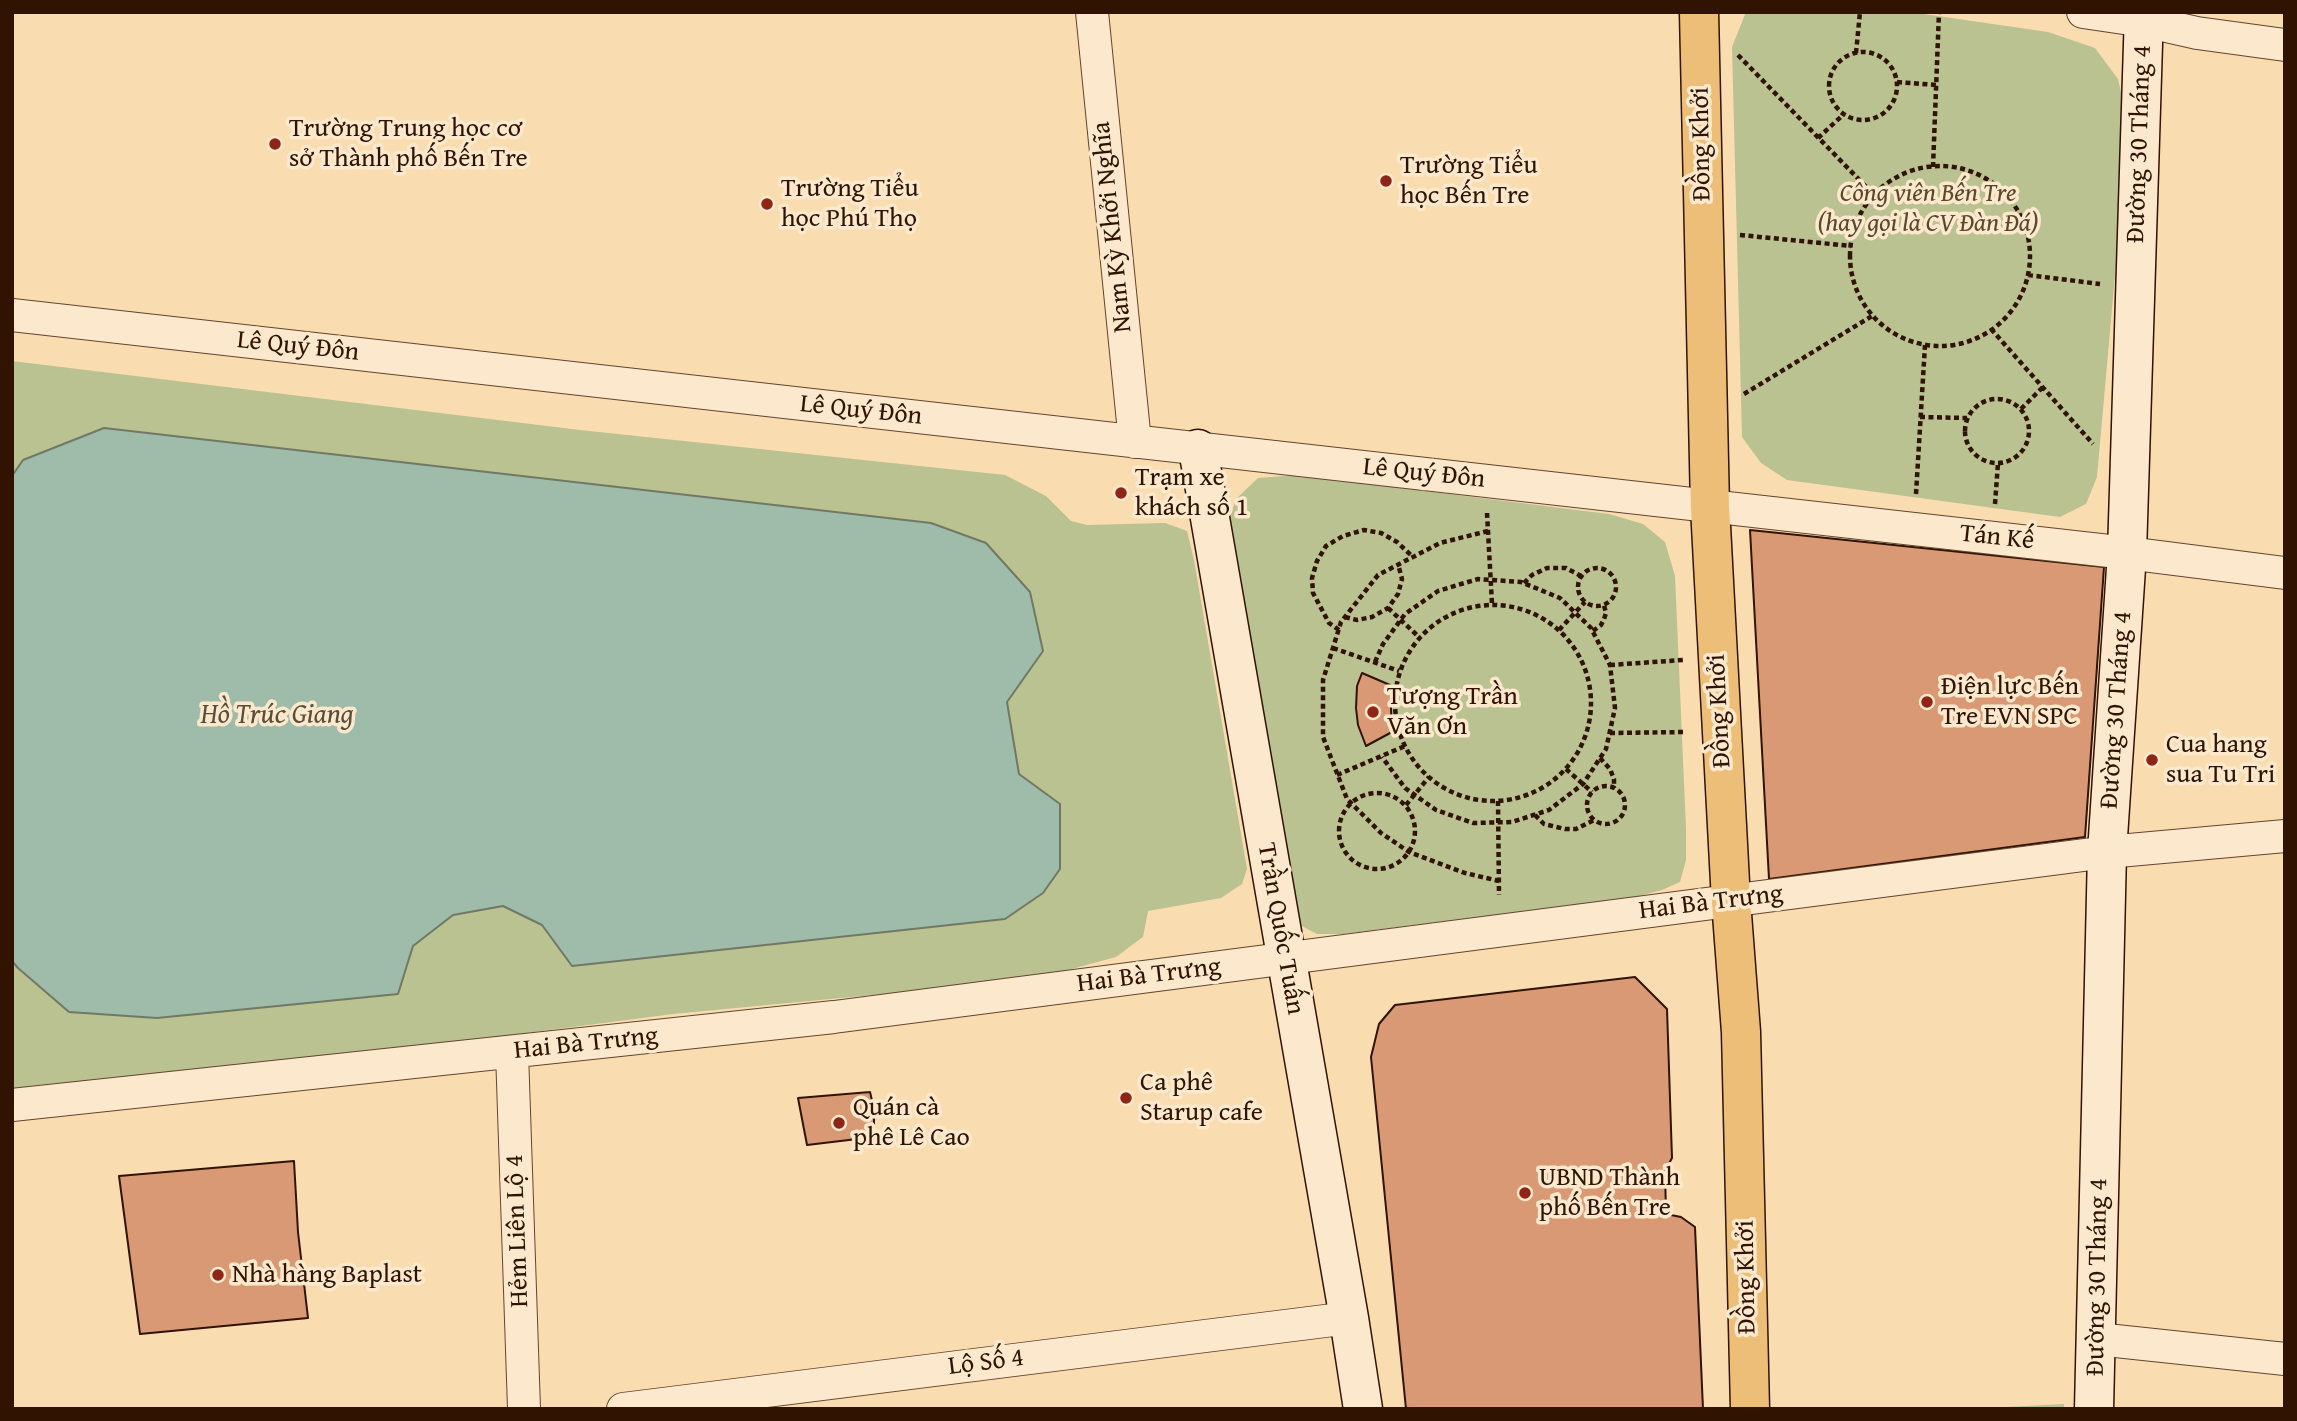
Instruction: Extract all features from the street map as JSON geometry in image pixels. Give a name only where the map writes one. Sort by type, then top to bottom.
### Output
[{"type":"main road","name":"Đồng Khởi","points":[[1700,14],[1710,507],[1721,732],[1741,1032],[1750,1409]]},
{"type":"street","name":"Nam Kỳ Khởi Nghĩa","points":[[1092,12],[1135,442]]},
{"type":"street","points":[[2083,12],[2144,16],[2197,33],[2285,44]]},
{"type":"street","name":"Đường 30 Tháng 4","points":[[2094,1409],[2107,852],[2127,553],[2144,16]]},
{"type":"street","name":"Lê Quý Đôn","points":[[12,315],[1710,507]]},
{"type":"street","name":"Trần Quốc Tuấn","points":[[1198,449],[1363,1409]]},
{"type":"street","name":"Tán Kế","points":[[1710,507],[2285,573]]},
{"type":"street","name":"Hai Bà Trưng","points":[[12,1105],[834,1017],[2107,852],[2285,836]]},
{"type":"street","name":"Hẻm Liên Lộ 4","points":[[512,1052],[524,1409]]},
{"type":"street","name":"Lộ Số 4","points":[[623,1409],[1349,1318]]},
{"type":"street","points":[[2097,1339],[2285,1359]]},
{"type":"path","points":[[1856,53],[1860,12]]},
{"type":"path","points":[[1933,167],[1939,12]]},
{"type":"path","points":[[1700,14],[1874,195]]},
{"type":"path","points":[[1856,53],[1878,56],[1887,62],[1897,82],[1897,93],[1885,112],[1865,120],[1844,114],[1830,96],[1832,74],[1846,57],[1856,53]]},
{"type":"path","points":[[1897,82],[1936,85]]},
{"type":"path","points":[[1818,138],[1844,114]]},
{"type":"path","points":[[1933,167],[1972,171],[1998,186],[2017,208],[2028,235],[2031,265],[2023,293],[2006,318],[1983,336],[1955,345],[1925,345],[1896,335],[1872,316],[1856,290],[1849,261],[1852,232],[1865,204],[1886,183],[1913,169],[1933,167]]},
{"type":"path","points":[[1704,232],[1851,246]]},
{"type":"path","points":[[2028,275],[2136,289]]},
{"type":"path","points":[[1708,416],[1872,316]]},
{"type":"path","points":[[1992,329],[2130,485]]},
{"type":"path","points":[[1914,529],[1925,345]]},
{"type":"path","points":[[2021,409],[2043,387]]},
{"type":"path","points":[[2003,399],[2021,409],[2027,418],[2029,439],[2018,456],[1998,463],[1978,457],[1970,449],[1966,439],[1967,418],[1982,402],[2003,399]]},
{"type":"path","points":[[1920,417],[1967,418]]},
{"type":"path","points":[[1485,481],[1492,604]]},
{"type":"path","points":[[1339,630],[1329,623],[1313,593],[1312,578],[1317,561],[1326,547],[1343,536],[1364,530],[1381,533],[1413,556]]},
{"type":"path","points":[[1488,530],[1440,543],[1378,575],[1345,617],[1339,630],[1323,680],[1323,737],[1347,799],[1381,833],[1409,852],[1465,873],[1499,881]]},
{"type":"path","points":[[1345,617],[1357,620],[1388,608],[1398,594],[1402,579],[1398,564]]},
{"type":"path","points":[[1524,583],[1539,570],[1547,568],[1566,568],[1581,576]]},
{"type":"path","points":[[1597,568],[1609,572],[1615,582],[1615,594],[1604,605],[1594,606],[1585,602],[1579,595],[1581,576],[1597,568]]},
{"type":"path","points":[[1375,662],[1383,644],[1405,614],[1437,591],[1478,579],[1524,583],[1560,598],[1593,631],[1611,665],[1615,708],[1606,749],[1583,784],[1549,810],[1512,822],[1473,823],[1436,810],[1405,788],[1382,757]]},
{"type":"path","points":[[1559,630],[1585,602]]},
{"type":"path","points":[[1492,604],[1524,609],[1550,622],[1559,630],[1572,642],[1586,668],[1592,696],[1590,726],[1579,753],[1566,769],[1535,792],[1498,801],[1472,799],[1442,787],[1417,766],[1405,746],[1394,708],[1399,671],[1411,646],[1433,624],[1463,609],[1492,604]]},
{"type":"path","points":[[1593,631],[1604,619],[1604,605]]},
{"type":"path","points":[[1388,608],[1420,638]]},
{"type":"path","points":[[1333,648],[1399,671]]},
{"type":"path","points":[[1611,665],[1717,657]]},
{"type":"path","points":[[1610,733],[1721,732]]},
{"type":"path","points":[[1337,775],[1405,746]]},
{"type":"path","points":[[1600,758],[1610,769],[1614,788]]},
{"type":"path","points":[[1566,769],[1592,792]]},
{"type":"path","points":[[1406,805],[1429,777]]},
{"type":"path","points":[[1603,786],[1614,788],[1624,797],[1625,810],[1623,816],[1606,825],[1590,816],[1587,803],[1592,792],[1603,786]]},
{"type":"path","points":[[1383,793],[1396,797],[1406,805],[1412,816],[1415,840],[1401,861],[1377,870],[1353,861],[1344,852],[1339,840],[1342,814],[1359,796],[1383,793]]},
{"type":"path","points":[[1498,801],[1499,908]]},
{"type":"path","points":[[1535,815],[1544,824],[1565,829],[1576,829],[1594,820]]},
{"type":"green space","name":"Công viên Bến Tre (hay gọi là CV Đàn Đá)","points":[[1746,12],[1910,12],[2048,32],[2095,48],[2118,79],[2126,114],[2115,275],[2097,477],[2086,504],[2060,517],[1787,480],[1761,463],[1742,437],[1732,47]]},
{"type":"green space","name":"Hồ Trúc Giang","points":[[12,361],[580,430],[1005,475],[1046,496],[1071,521],[1087,525],[1165,523],[1187,531],[1247,869],[1242,884],[1221,898],[1148,911],[1143,937],[1116,957],[1057,973],[904,992],[673,1014],[434,1045],[12,1089]]},
{"type":"green space","points":[[1297,475],[1609,514],[1643,524],[1665,542],[1675,576],[1686,829],[1686,860],[1680,882],[1635,897],[1344,934],[1317,934],[1298,924],[1226,528],[1236,499],[1258,478]]},
{"type":"green space","points":[[2064,1404],[2064,1409],[1968,1409]]},
{"type":"water","name":"Hồ Trúc Giang","points":[[104,428],[931,523],[986,543],[1030,592],[1043,651],[1007,702],[1019,774],[1060,804],[1060,869],[1043,893],[1005,919],[572,966],[542,925],[503,906],[453,915],[413,946],[398,994],[157,1018],[69,1012],[12,961],[12,476],[23,460]]},
{"type":"building","name":"Điện lực Bến Tre EVN SPC","points":[[1750,530],[2104,567],[2085,837],[1769,879]]},
{"type":"building","name":"Tượng Trần Văn Ơn","points":[[1362,673],[1390,685],[1392,732],[1366,746],[1358,725],[1356,708],[1357,686]]},
{"type":"building","name":"UBND Thành phố Bến Tre","points":[[1635,977],[1667,1009],[1672,1158],[1665,1171],[1666,1214],[1681,1217],[1695,1227],[1703,1409],[1406,1409],[1371,1057],[1379,1024],[1395,1005]]},
{"type":"building","name":"Quán cà phê Lê Cao","points":[[870,1092],[874,1109],[874,1137],[807,1145],[798,1098]]},
{"type":"building","name":"Nhà hàng Baplast","points":[[294,1161],[298,1232],[308,1318],[140,1334],[119,1176]]},
{"type":"place","name":"Trường Trung học cơ sở Thành phố Bến Tre","points":[[275,144]]},
{"type":"place","name":"Trường Tiểu học Bến Tre","points":[[1386,181]]},
{"type":"place","name":"Trường Tiểu học Phú Thọ","points":[[767,204]]},
{"type":"place","name":"Trạm xe khách số 1","points":[[1121,493]]},
{"type":"place","name":"Điện lực Bến Tre EVN SPC","points":[[1927,702]]},
{"type":"place","name":"Tượng Trần Văn Ơn","points":[[1373,712]]},
{"type":"place","name":"Cua hang sua Tu Tri","points":[[2152,760]]},
{"type":"place","name":"Ca phê Starup cafe","points":[[1126,1098]]},
{"type":"place","name":"Quán cà phê Lê Cao","points":[[839,1123]]},
{"type":"place","name":"UBND Thành phố Bến Tre","points":[[1525,1193]]},
{"type":"place","name":"Nhà hàng Baplast","points":[[218,1275]]}]
